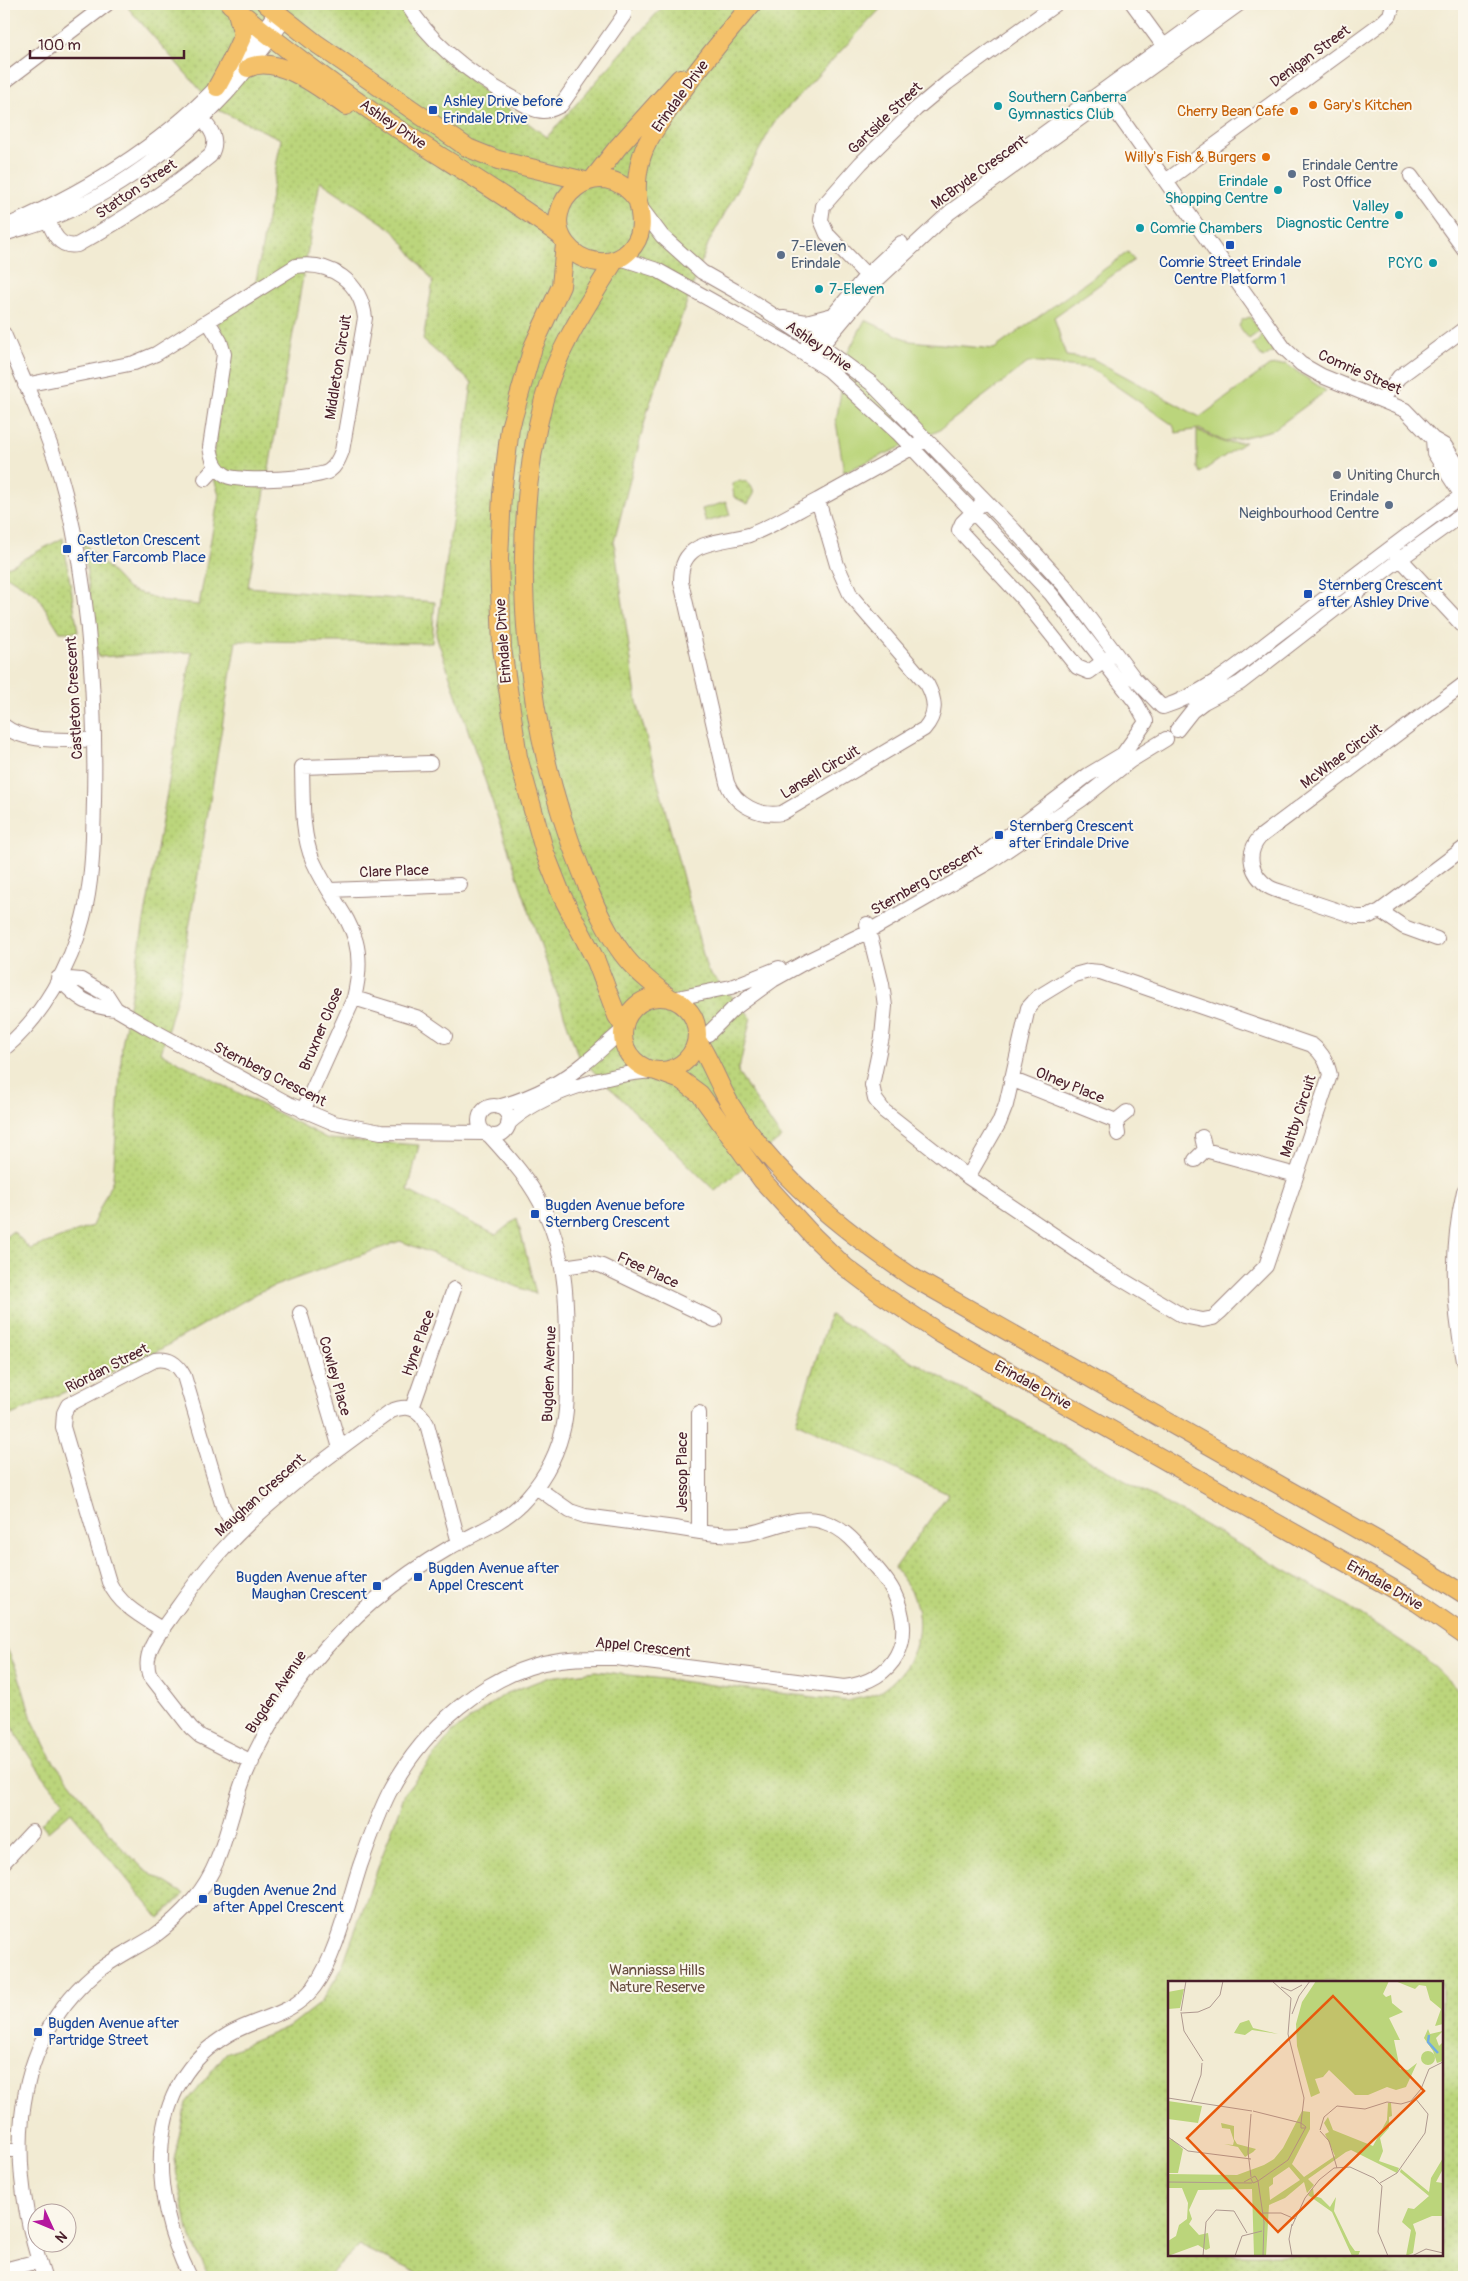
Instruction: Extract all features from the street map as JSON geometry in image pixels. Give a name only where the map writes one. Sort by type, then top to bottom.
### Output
[{"type":"main road","name":"Erindale Drive","points":[[589,180],[732,19],[748,4]]},
{"type":"main road","name":"Erindale Drive","points":[[639,205],[639,169],[643,151],[651,136],[686,85],[752,4]]},
{"type":"main road","points":[[233,6],[321,81]]},
{"type":"main road","points":[[217,87],[242,35],[233,6]]},
{"type":"main road","name":"Ashley Drive","points":[[276,11],[338,59],[468,148],[498,160],[589,180]]},
{"type":"main road","points":[[248,68],[260,63],[278,67],[308,80],[321,81]]},
{"type":"main road","name":"Ashley Drive","points":[[321,81],[343,97],[392,125],[533,215],[563,240]]},
{"type":"main road","points":[[589,180],[611,180],[622,184],[639,205],[641,231],[637,242],[618,259],[598,262],[586,260],[576,254],[563,240],[559,223],[560,210],[566,197],[589,180]]},
{"type":"main road","name":"Erindale Drive","points":[[563,240],[561,286],[533,347],[510,428],[501,512],[499,559],[500,623],[518,757],[545,853],[562,896],[596,961],[617,1016],[624,1028]]},
{"type":"main road","name":"Erindale Drive","points":[[618,259],[572,332],[544,397],[537,432],[527,516],[527,634],[534,696],[544,749],[563,822],[576,858],[597,906],[621,952],[636,969],[672,999]]},
{"type":"main road","points":[[697,1039],[692,1053],[683,1064],[670,1070],[654,1071],[644,1068],[632,1058],[625,1044],[624,1028],[629,1014],[644,1001],[658,997],[672,999],[689,1011],[696,1024],[697,1039],[730,1104],[764,1151],[809,1199],[874,1251],[912,1277],[1396,1551],[1464,1594]]},
{"type":"main road","name":"Erindale Drive","points":[[654,1071],[681,1080],[700,1094],[762,1180],[787,1209],[846,1266],[888,1299],[941,1334],[1418,1603],[1464,1635]]},
{"type":"main road","points":[[1418,1603],[1464,1630]]},
{"type":"street","points":[[4,82],[107,4]]},
{"type":"street","points":[[407,4],[429,34],[464,68],[491,86],[534,109],[542,111],[551,110],[561,105],[624,15],[624,4]]},
{"type":"street","name":"Gartside Street","points":[[871,279],[823,227],[821,212],[824,206],[861,163],[916,109],[947,83],[1056,4]]},
{"type":"street","points":[[1133,4],[1167,50]]},
{"type":"street","name":"McBryde Crescent","points":[[1167,50],[1222,4]]},
{"type":"street","name":"McBryde Crescent","points":[[807,355],[871,279],[941,214],[1167,50],[1239,4]]},
{"type":"street","name":"Denigan Street","points":[[1166,181],[1383,22],[1390,15],[1393,4]]},
{"type":"street","name":"Statton Street","points":[[198,114],[248,68],[267,34],[276,11]]},
{"type":"street","name":"Statton Street","points":[[4,234],[45,214],[88,201],[129,177],[167,150],[198,114],[217,87],[267,34]]},
{"type":"street","name":"Comrie Street","points":[[1104,95],[1292,356],[1322,376],[1383,399],[1404,410],[1433,439],[1445,446],[1459,462],[1464,475]]},
{"type":"street","name":"Statton Street","points":[[45,214],[58,240],[64,245],[77,245],[125,219],[168,191],[210,156],[215,142],[209,126],[198,114]]},
{"type":"street","points":[[1410,176],[1464,249]]},
{"type":"street","name":"Ashley Drive","points":[[639,205],[668,242],[702,272],[817,343],[870,383],[985,500],[1064,586],[1109,657],[1146,722]]},
{"type":"street","points":[[4,221],[26,222]]},
{"type":"street","points":[[4,242],[26,222]]},
{"type":"street","name":"Statton Street","points":[[4,227],[26,222]]},
{"type":"street","name":"Ashley Drive","points":[[618,259],[657,270],[807,355],[829,370],[864,400],[913,448],[1109,657],[1163,706]]},
{"type":"street","name":"Middleton Circuit","points":[[25,385],[134,363],[156,354],[285,271],[296,266],[309,264],[330,269],[350,282],[358,293],[363,306],[364,318],[342,452],[337,463],[329,471],[312,477],[238,480],[226,476],[216,467]]},
{"type":"street","points":[[726,309],[728,287]]},
{"type":"street","points":[[773,315],[806,322],[840,315],[837,343],[843,356],[870,383]]},
{"type":"street","points":[[205,479],[216,467],[212,459],[210,447],[224,354],[220,341],[208,320]]},
{"type":"street","points":[[1383,399],[1399,377],[1464,329]]},
{"type":"street","name":"Castleton Crescent","points":[[4,334],[46,434],[64,490],[77,548],[84,600],[94,740],[92,865],[83,918],[72,952],[42,1005],[15,1040],[4,1050]]},
{"type":"street","name":"Comrie Street","points":[[1433,439],[1434,453],[1464,496]]},
{"type":"street","name":"Lansell Circuit","points":[[818,500],[845,586],[863,612],[927,684],[933,695],[935,706],[933,717],[924,729],[782,813],[772,815],[762,813],[735,798],[727,783],[682,582],[681,569],[686,558],[699,547],[748,535],[778,522],[926,440]]},
{"type":"street","points":[[1464,496],[1390,548],[1219,678],[1193,695],[1153,709],[1146,722],[1148,732],[1152,736],[1166,739],[1177,730],[1192,711],[1204,702],[1240,683],[1400,559],[1464,513]]},
{"type":"street","points":[[985,500],[962,523],[959,530],[1023,599],[1077,667],[1089,672],[1109,657]]},
{"type":"street","points":[[1390,548],[1464,628]]},
{"type":"street","name":"McWhae Circuit","points":[[1464,684],[1260,837],[1254,844],[1247,865],[1272,889],[1357,917],[1367,917],[1380,912],[1464,848]]},
{"type":"street","points":[[1163,706],[1176,715],[1177,730]]},
{"type":"street","name":"Sternberg Crescent","points":[[949,881],[1088,775],[1123,754],[1146,722]]},
{"type":"street","points":[[4,726],[28,737],[94,740]]},
{"type":"street","name":"Sternberg Crescent","points":[[697,1039],[708,1034],[732,1010],[773,980],[1027,838],[1130,762],[1166,739]]},
{"type":"street","name":"Bruxner Close","points":[[303,1111],[354,998],[359,969],[355,936],[346,916],[313,861],[307,840],[302,767],[430,763]]},
{"type":"street","name":"Clare Place","points":[[330,890],[460,885]]},
{"type":"street","points":[[1380,912],[1404,927],[1436,940]]},
{"type":"street","name":"Sternberg Crescent","points":[[672,999],[731,987],[750,981],[868,928]]},
{"type":"street","name":"Maltby Circuit","points":[[868,928],[882,984],[885,1006],[882,1037],[872,1085],[875,1099],[884,1112],[968,1177],[1101,1267],[1183,1316],[1198,1320],[1212,1318],[1266,1266],[1330,1075],[1327,1062],[1320,1051],[1312,1046],[1100,972],[1089,970],[1074,975],[1031,1004],[1024,1017],[1006,1105],[999,1123],[968,1177]]},
{"type":"street","points":[[72,952],[81,980]]},
{"type":"street","name":"Sternberg Crescent","points":[[58,978],[81,980],[107,995],[116,1009],[303,1111],[349,1127],[380,1132],[488,1134]]},
{"type":"street","name":"Sternberg Crescent","points":[[58,978],[73,994],[101,1009],[116,1009]]},
{"type":"street","points":[[42,1005],[53,999],[73,994]]},
{"type":"street","points":[[354,998],[419,1018],[445,1036]]},
{"type":"street","points":[[624,1028],[585,1063],[558,1082],[520,1100],[498,1107],[486,1108],[480,1116],[480,1126],[488,1134],[502,1134],[508,1125],[528,1108],[552,1097],[619,1075],[654,1071]]},
{"type":"street","name":"Olney Place","points":[[1011,1079],[1120,1122]]},
{"type":"street","points":[[498,1107],[508,1116],[508,1125]]},
{"type":"street","name":"Sternberg Crescent","points":[[450,1133],[466,1127],[480,1116]]},
{"type":"street","name":"Bugden Avenue","points":[[44,2277],[38,2261],[24,2196],[19,2150],[25,2096],[33,2064],[50,2029],[75,1993],[87,1980],[109,1963],[165,1928],[198,1895],[217,1863],[241,1788],[252,1762],[279,1711],[331,1642],[364,1609],[395,1584],[458,1543],[498,1523],[536,1487],[554,1456],[562,1432],[566,1407],[567,1297],[563,1267],[546,1214],[514,1162],[508,1148],[508,1125]]},
{"type":"street","name":"Bugden Avenue","points":[[488,1134],[514,1162]]},
{"type":"street","points":[[1201,1149],[1296,1175]]},
{"type":"street","points":[[1464,1191],[1458,1227],[1460,1278],[1456,1315],[1464,1361]]},
{"type":"street","name":"Free Place","points":[[563,1267],[591,1263],[602,1266],[715,1320]]},
{"type":"street","name":"Hyne Place","points":[[412,1408],[454,1289]]},
{"type":"street","name":"Cowley Place","points":[[300,1313],[340,1448]]},
{"type":"street","name":"Riordan Street","points":[[162,1630],[123,1604],[114,1594],[64,1427],[64,1413],[68,1405],[154,1360],[164,1359],[176,1365],[184,1376],[223,1507],[229,1517],[242,1530]]},
{"type":"street","name":"Maughan Crescent","points":[[252,1762],[200,1736],[191,1728],[149,1674],[146,1666],[147,1655],[199,1577],[242,1530],[298,1479],[391,1411],[401,1407],[412,1408]]},
{"type":"street","points":[[412,1408],[422,1415],[427,1424],[458,1543]]},
{"type":"street","name":"Jessop Place","points":[[698,1532],[699,1413]]},
{"type":"street","name":"Appel Crescent","points":[[190,2277],[174,2236],[165,2202],[160,2168],[161,2140],[166,2114],[176,2090],[189,2068],[207,2050],[239,2029],[274,2017],[292,2008],[314,1987],[328,1960],[374,1824],[390,1792],[419,1748],[455,1711],[506,1676],[531,1666],[558,1660],[587,1657],[616,1658],[844,1687],[861,1684],[876,1678],[888,1668],[897,1654],[903,1630],[896,1595],[856,1543],[837,1527],[822,1521],[807,1519],[748,1533],[698,1532],[585,1516],[570,1511],[536,1487]]},
{"type":"street","points":[[4,1862],[32,1832]]},
{"type":"street","points":[[4,2150],[19,2150]]},
{"type":"street","points":[[4,2270],[38,2261]]},
{"type":"green space","points":[[128,4],[408,4],[469,80],[547,137],[665,4],[885,4],[775,121],[708,244],[648,409],[614,542],[637,702],[707,970],[751,1017],[738,1073],[781,1138],[715,1191],[578,1056],[436,635],[472,383],[423,340],[433,281],[393,230],[320,181],[248,587],[435,602],[432,643],[236,641],[179,990],[161,1053],[328,1139],[419,1145],[408,1191],[496,1235],[517,1218],[536,1294],[400,1241],[261,1291],[149,1356],[4,1418],[4,1238],[13,1231],[30,1249],[92,1226],[113,1179],[122,1045],[192,652],[98,657],[83,542],[128,589],[167,602],[199,605],[219,495],[211,469],[228,350],[217,320],[256,281],[281,139],[218,110],[129,9]]},
{"type":"green space","points":[[1128,252],[1134,260],[1054,317],[1066,356],[1093,359],[1200,417],[1269,366],[1286,364],[1326,391],[1273,430],[1225,442],[1199,429],[1176,433],[1173,425],[1090,368],[1029,362],[938,431],[844,472],[836,422],[847,354],[865,320],[910,341],[994,349]]},
{"type":"green space","points":[[1250,317],[1260,331],[1249,339],[1239,326],[1242,320]]},
{"type":"green space","points":[[1263,334],[1275,350],[1263,358],[1252,344],[1258,341]]},
{"type":"green space","points":[[1197,430],[1225,443],[1245,442],[1200,473],[1197,468]]},
{"type":"green space","points":[[740,480],[750,484],[754,494],[748,504],[734,497],[732,484]]},
{"type":"green space","points":[[726,502],[730,515],[706,522],[702,509]]},
{"type":"green space","points":[[63,538],[78,632],[60,632],[37,595],[7,576],[4,577],[4,567],[10,566]]},
{"type":"green space","name":"Wanniassa Hills Nature Reserve","points":[[830,1315],[1343,1603],[1421,1654],[1464,1696],[1464,2277],[426,2277],[359,2246],[326,2277],[209,2277],[188,2231],[174,2160],[186,2103],[226,2053],[290,2026],[320,2003],[340,1972],[405,1793],[453,1732],[505,1694],[549,1677],[596,1671],[847,1701],[877,1693],[901,1673],[908,1662],[914,1650],[919,1625],[918,1611],[913,1594],[895,1568],[948,1494],[796,1422]]},
{"type":"green space","points":[[4,1642],[18,1673],[32,1719],[51,1758],[120,1846],[144,1869],[184,1894],[159,1918],[71,1812],[48,1832],[41,1823],[63,1801],[28,1754],[8,1715],[2,1687]]},
{"type":"place","name":"Gary's Kitchen","points":[[1313,105]]},
{"type":"place","name":"Southern Canberra Gymnastics Club","points":[[998,106]]},
{"type":"place","name":"Ashley Drive before Erindale Drive","points":[[433,110]]},
{"type":"place","name":"Cherry Bean Cafe","points":[[1294,111]]},
{"type":"place","name":"Willy's Fish & Burgers","points":[[1266,157]]},
{"type":"place","name":"Erindale Centre Post Office","points":[[1292,174]]},
{"type":"place","name":"Erindale Shopping Centre","points":[[1278,190]]},
{"type":"place","name":"Valley Diagnostic Centre","points":[[1399,215]]},
{"type":"place","name":"Comrie Chambers","points":[[1140,228]]},
{"type":"place","name":"Comrie Street Erindale Centre Platform 1","points":[[1230,245]]},
{"type":"place","name":"7-Eleven Erindale","points":[[781,255]]},
{"type":"place","name":"PCYC","points":[[1433,263]]},
{"type":"place","name":"7-Eleven","points":[[819,289]]},
{"type":"place","name":"Uniting Church","points":[[1337,475]]},
{"type":"place","name":"Erindale Neighbourhood Centre","points":[[1389,505]]},
{"type":"place","name":"Castleton Crescent after Farcomb Place","points":[[67,549]]},
{"type":"place","name":"Sternberg Crescent after Ashley Drive","points":[[1308,594]]},
{"type":"place","name":"Sternberg Crescent after Erindale Drive","points":[[999,835]]},
{"type":"place","name":"Bugden Avenue before Sternberg Crescent","points":[[535,1214]]},
{"type":"place","name":"Bugden Avenue after Appel Crescent","points":[[418,1577]]},
{"type":"place","name":"Bugden Avenue after Maughan Crescent","points":[[377,1586]]},
{"type":"place","name":"Bugden Avenue 2nd after Appel Crescent","points":[[203,1899]]},
{"type":"place","name":"Bugden Avenue after Partridge Street","points":[[38,2032]]}]
